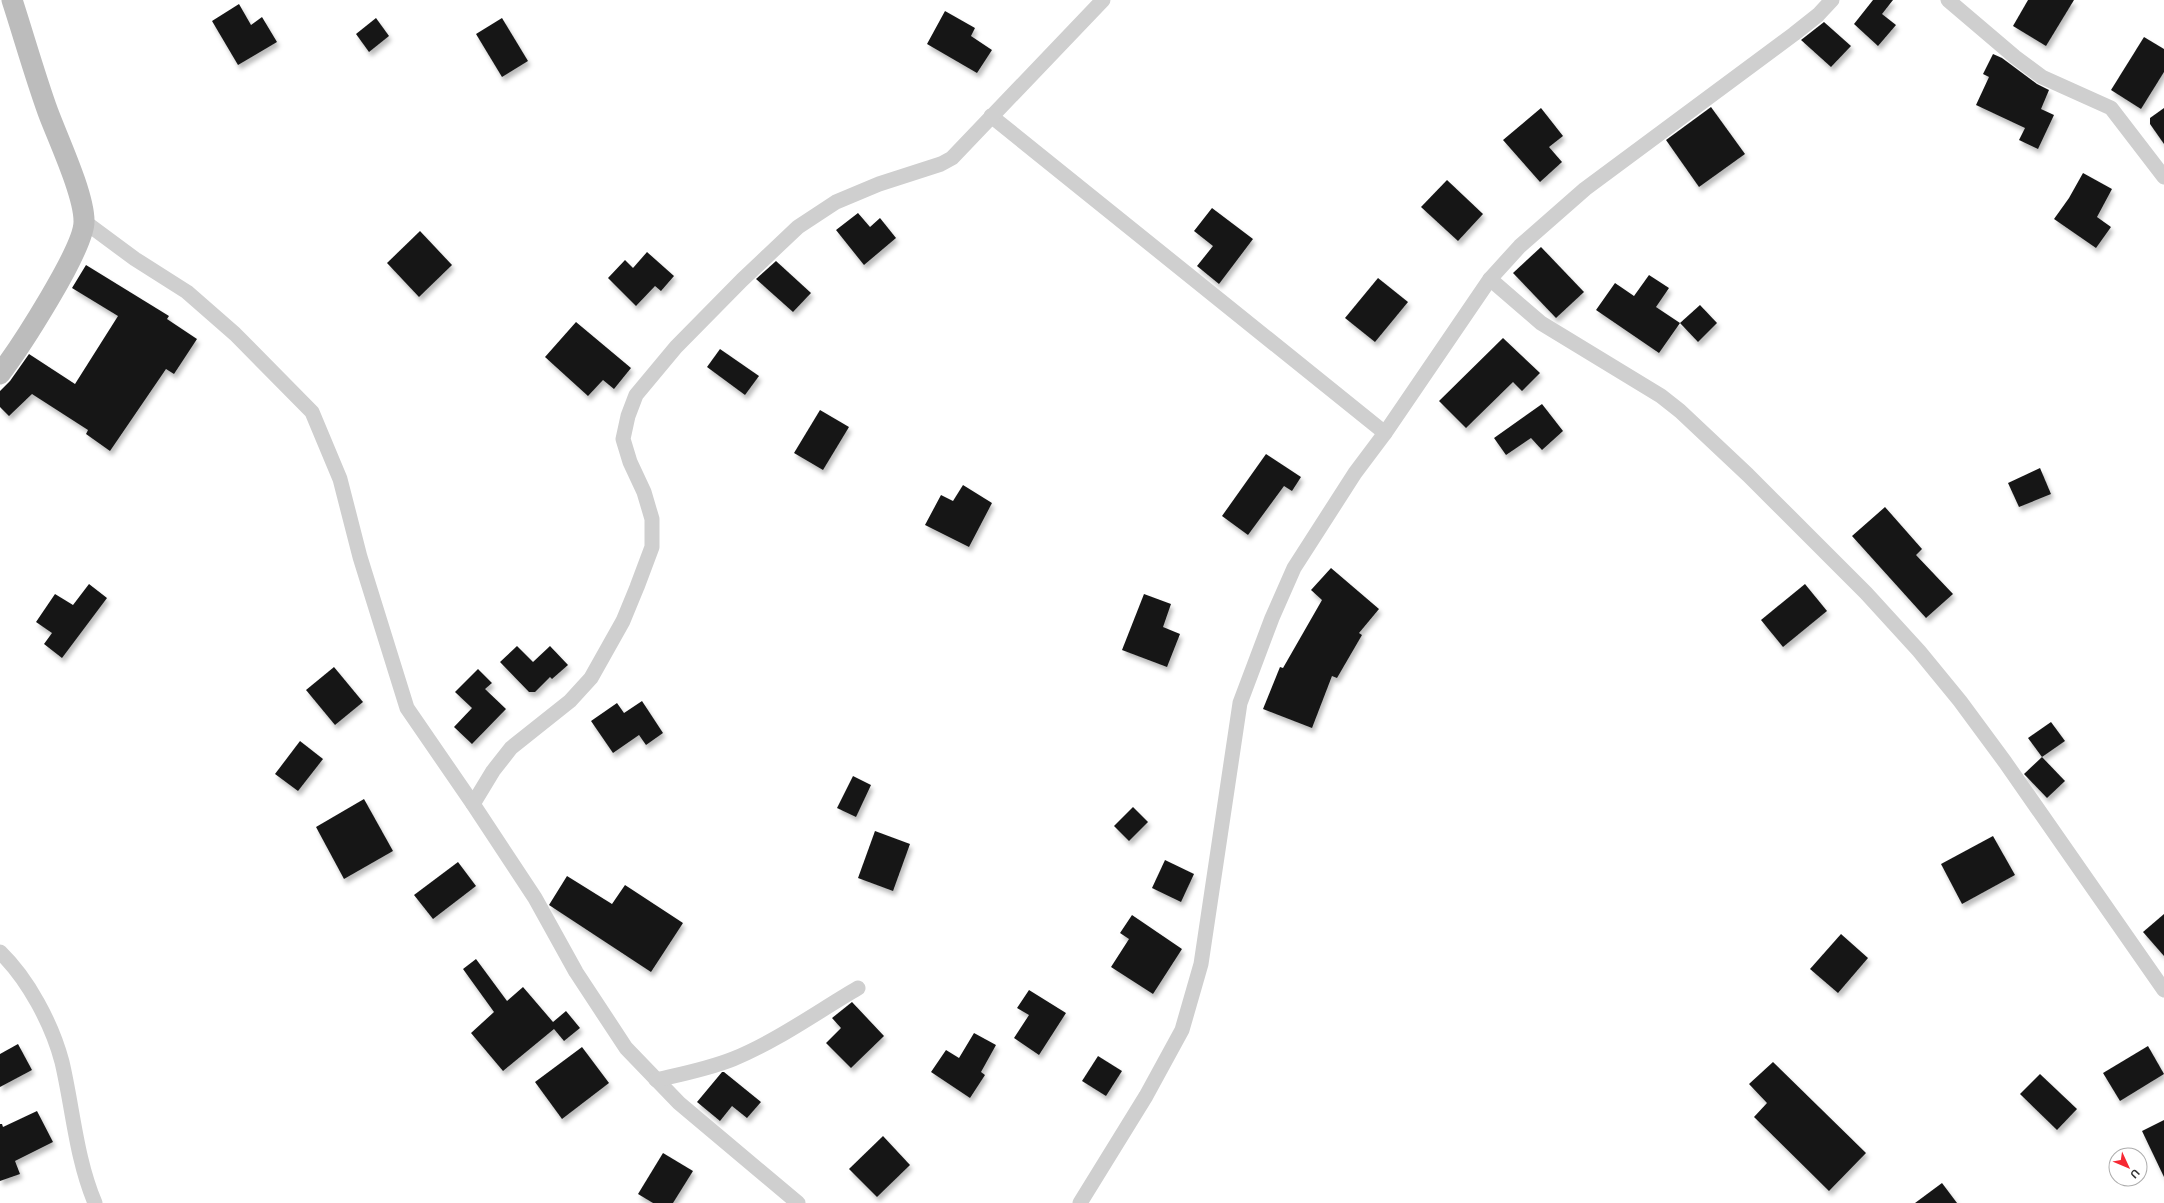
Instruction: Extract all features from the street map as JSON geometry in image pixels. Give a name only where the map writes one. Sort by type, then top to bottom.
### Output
[{"type":"street","points":[[0,374],[11,359],[67,267],[78,244],[84,222],[79,194],[47,110],[12,0]]},
{"type":"street","points":[[473,804],[493,771],[511,748],[570,701],[591,678],[623,621],[637,587],[652,547],[652,519],[644,492],[630,462],[623,439],[628,416],[636,395],[676,346],[742,280],[798,228],[836,202],[879,184],[941,164],[952,158],[990,116],[1103,0]]},
{"type":"street","points":[[1080,1203],[1146,1096],[1182,1030],[1201,964],[1240,703],[1272,618],[1294,568],[1355,473],[1385,433],[1490,279],[1520,246],[1585,190],[1794,34],[1818,15],[1832,0]]},
{"type":"street","points":[[1948,0],[2020,60],[2042,76],[2111,108],[2164,177]]},
{"type":"street","points":[[990,116],[1385,433]]},
{"type":"street","points":[[84,222],[135,259],[187,292],[235,334],[312,412],[340,479],[360,557],[407,708],[535,898],[576,972],[608,1023],[626,1048],[685,1108],[798,1203]]},
{"type":"street","points":[[1490,279],[1541,323],[1661,396],[1680,411],[1748,475],[1866,593],[1919,651],[1960,701],[2006,762],[2164,990]]},
{"type":"street","points":[[0,952],[31,990],[50,1030],[61,1060],[77,1145],[88,1185],[95,1203]]},
{"type":"street","points":[[656,1080],[695,1072],[733,1059],[767,1042],[858,988]]},
{"type":"building","points":[[1873,0],[1893,0],[1882,14],[1896,25],[1878,46],[1854,24]]},
{"type":"building","points":[[2028,0],[2074,0],[2046,46],[2013,26]]},
{"type":"building","points":[[239,4],[251,25],[262,17],[277,42],[238,65],[212,21]]},
{"type":"building","points":[[945,11],[975,28],[971,36],[992,50],[977,73],[927,44]]},
{"type":"building","points":[[376,18],[389,36],[369,52],[356,34]]},
{"type":"building","points":[[502,18],[528,61],[502,77],[476,34]]},
{"type":"building","points":[[1824,22],[1851,46],[1831,67],[1801,40]]},
{"type":"building","points":[[2144,37],[2164,49],[2164,72],[2141,109],[2111,90]]},
{"type":"building","points":[[1993,54],[2002,58],[2037,84],[2049,90],[2041,109],[2054,115],[2038,149],[2019,140],[2025,128],[1976,105],[1989,77],[1983,74]]},
{"type":"building","points":[[1711,107],[1745,154],[1699,187],[1666,140]]},
{"type":"building","points":[[1541,108],[1563,136],[1549,147],[1562,162],[1540,182],[1503,140]]},
{"type":"building","points":[[2164,108],[2164,144],[2150,124],[2150,118]]},
{"type":"building","points":[[2083,173],[2112,189],[2097,217],[2111,227],[2096,248],[2054,219],[2069,198]]},
{"type":"building","points":[[1447,180],[1483,214],[1458,241],[1421,207]]},
{"type":"building","points":[[1212,208],[1253,239],[1219,284],[1197,266],[1213,246],[1194,231]]},
{"type":"building","points":[[858,213],[870,227],[880,218],[896,238],[864,265],[836,230]]},
{"type":"building","points":[[420,231],[452,265],[419,297],[387,263]]},
{"type":"building","points":[[1541,247],[1584,292],[1556,318],[1513,273]]},
{"type":"building","points":[[647,252],[674,276],[661,291],[655,286],[636,306],[608,278],[625,260],[633,268]]},
{"type":"building","points":[[776,261],[811,293],[793,312],[756,279]]},
{"type":"building","points":[[86,265],[169,316],[167,319],[197,339],[174,374],[166,369],[110,451],[86,434],[88,430],[32,394],[9,416],[0,407],[0,391],[10,381],[29,354],[75,384],[118,316],[72,288]]},
{"type":"building","points":[[1649,275],[1669,288],[1656,307],[1680,323],[1659,353],[1596,310],[1615,283],[1634,296]]},
{"type":"building","points":[[1378,278],[1408,302],[1375,342],[1345,318]]},
{"type":"building","points":[[1700,305],[1717,323],[1698,342],[1680,323]]},
{"type":"building","points":[[576,322],[631,368],[614,389],[603,380],[588,396],[545,357]]},
{"type":"building","points":[[1503,338],[1540,373],[1522,391],[1513,382],[1466,428],[1439,401]]},
{"type":"building","points":[[720,349],[759,376],[745,395],[707,367]]},
{"type":"building","points":[[1542,404],[1563,431],[1542,450],[1531,438],[1506,455],[1494,438]]},
{"type":"building","points":[[820,410],[849,427],[823,470],[794,453]]},
{"type":"building","points":[[1266,454],[1301,477],[1292,491],[1284,486],[1248,535],[1222,516]]},
{"type":"building","points":[[2040,468],[2051,494],[2019,507],[2008,483]]},
{"type":"building","points":[[963,485],[992,503],[969,547],[925,525],[941,495],[953,501]]},
{"type":"building","points":[[1885,507],[1922,549],[1916,555],[1953,594],[1926,618],[1852,536]]},
{"type":"building","points":[[1331,568],[1379,609],[1359,633],[1362,635],[1337,678],[1332,676],[1312,728],[1263,709],[1280,667],[1283,668],[1322,600],[1311,590]]},
{"type":"building","points":[[89,584],[107,598],[62,658],[44,644],[52,633],[36,622],[55,594],[73,605]]},
{"type":"building","points":[[1805,584],[1827,611],[1783,647],[1761,620]]},
{"type":"building","points":[[1144,594],[1171,604],[1163,627],[1180,634],[1167,667],[1122,650]]},
{"type":"building","points":[[517,646],[533,662],[550,646],[568,665],[552,679],[550,677],[535,692],[529,692],[500,662]]},
{"type":"building","points":[[334,667],[363,702],[335,725],[306,690]]},
{"type":"building","points":[[478,669],[492,683],[485,689],[506,709],[472,744],[454,727],[472,708],[455,692]]},
{"type":"building","points":[[642,701],[663,733],[646,745],[639,735],[613,753],[591,721],[617,703],[624,713]]},
{"type":"building","points":[[2051,722],[2065,741],[2042,757],[2028,738]]},
{"type":"building","points":[[300,741],[323,759],[298,791],[275,774]]},
{"type":"building","points":[[2042,757],[2065,781],[2047,798],[2024,774]]},
{"type":"building","points":[[853,776],[871,785],[856,817],[837,808]]},
{"type":"building","points":[[364,799],[393,851],[344,879],[316,827]]},
{"type":"building","points":[[1133,807],[1148,822],[1129,841],[1114,826]]},
{"type":"building","points":[[875,831],[910,844],[893,891],[858,878]]},
{"type":"building","points":[[1993,836],[2015,875],[1962,904],[1941,864]]},
{"type":"building","points":[[1165,860],[1194,874],[1181,902],[1152,888]]},
{"type":"building","points":[[458,862],[476,886],[433,919],[414,895]]},
{"type":"building","points":[[567,876],[612,904],[625,885],[683,923],[651,972],[549,905]]},
{"type":"building","points":[[2164,914],[2164,956],[2143,932]]},
{"type":"building","points":[[1132,915],[1182,949],[1153,994],[1111,967],[1129,939],[1120,933]]},
{"type":"building","points":[[1841,934],[1868,958],[1838,993],[1810,969]]},
{"type":"building","points":[[476,959],[507,1001],[523,987],[553,1022],[566,1011],[580,1028],[564,1041],[554,1029],[503,1071],[471,1033],[494,1012],[463,969]]},
{"type":"building","points":[[1029,990],[1066,1013],[1039,1055],[1014,1038],[1029,1015],[1017,1008]]},
{"type":"building","points":[[852,1002],[884,1036],[851,1068],[826,1043],[841,1028],[832,1018]]},
{"type":"building","points":[[974,1033],[996,1045],[981,1072],[985,1075],[970,1098],[931,1072],[946,1050],[959,1058]]},
{"type":"building","points":[[18,1044],[32,1070],[0,1087],[0,1054]]},
{"type":"building","points":[[2148,1046],[2164,1074],[2120,1101],[2103,1073]]},
{"type":"building","points":[[582,1047],[609,1083],[562,1119],[535,1082]]},
{"type":"building","points":[[1098,1056],[1122,1071],[1106,1096],[1082,1081]]},
{"type":"building","points":[[1773,1062],[1866,1153],[1829,1191],[1754,1117],[1767,1103],[1749,1084]]},
{"type":"building","points":[[722,1072],[724,1072],[761,1102],[747,1118],[732,1106],[720,1121],[697,1102]]},
{"type":"building","points":[[2040,1074],[2077,1109],[2057,1130],[2020,1094]]},
{"type":"building","points":[[37,1111],[53,1142],[15,1161],[20,1174],[0,1181],[0,1124],[2,1124],[3,1127]]},
{"type":"building","points":[[2164,1120],[2164,1177],[2142,1131]]},
{"type":"building","points":[[883,1136],[910,1165],[877,1197],[849,1169]]},
{"type":"building","points":[[663,1153],[693,1171],[673,1203],[653,1203],[638,1194]]},
{"type":"building","points":[[1942,1183],[1957,1203],[1915,1203]]}]
